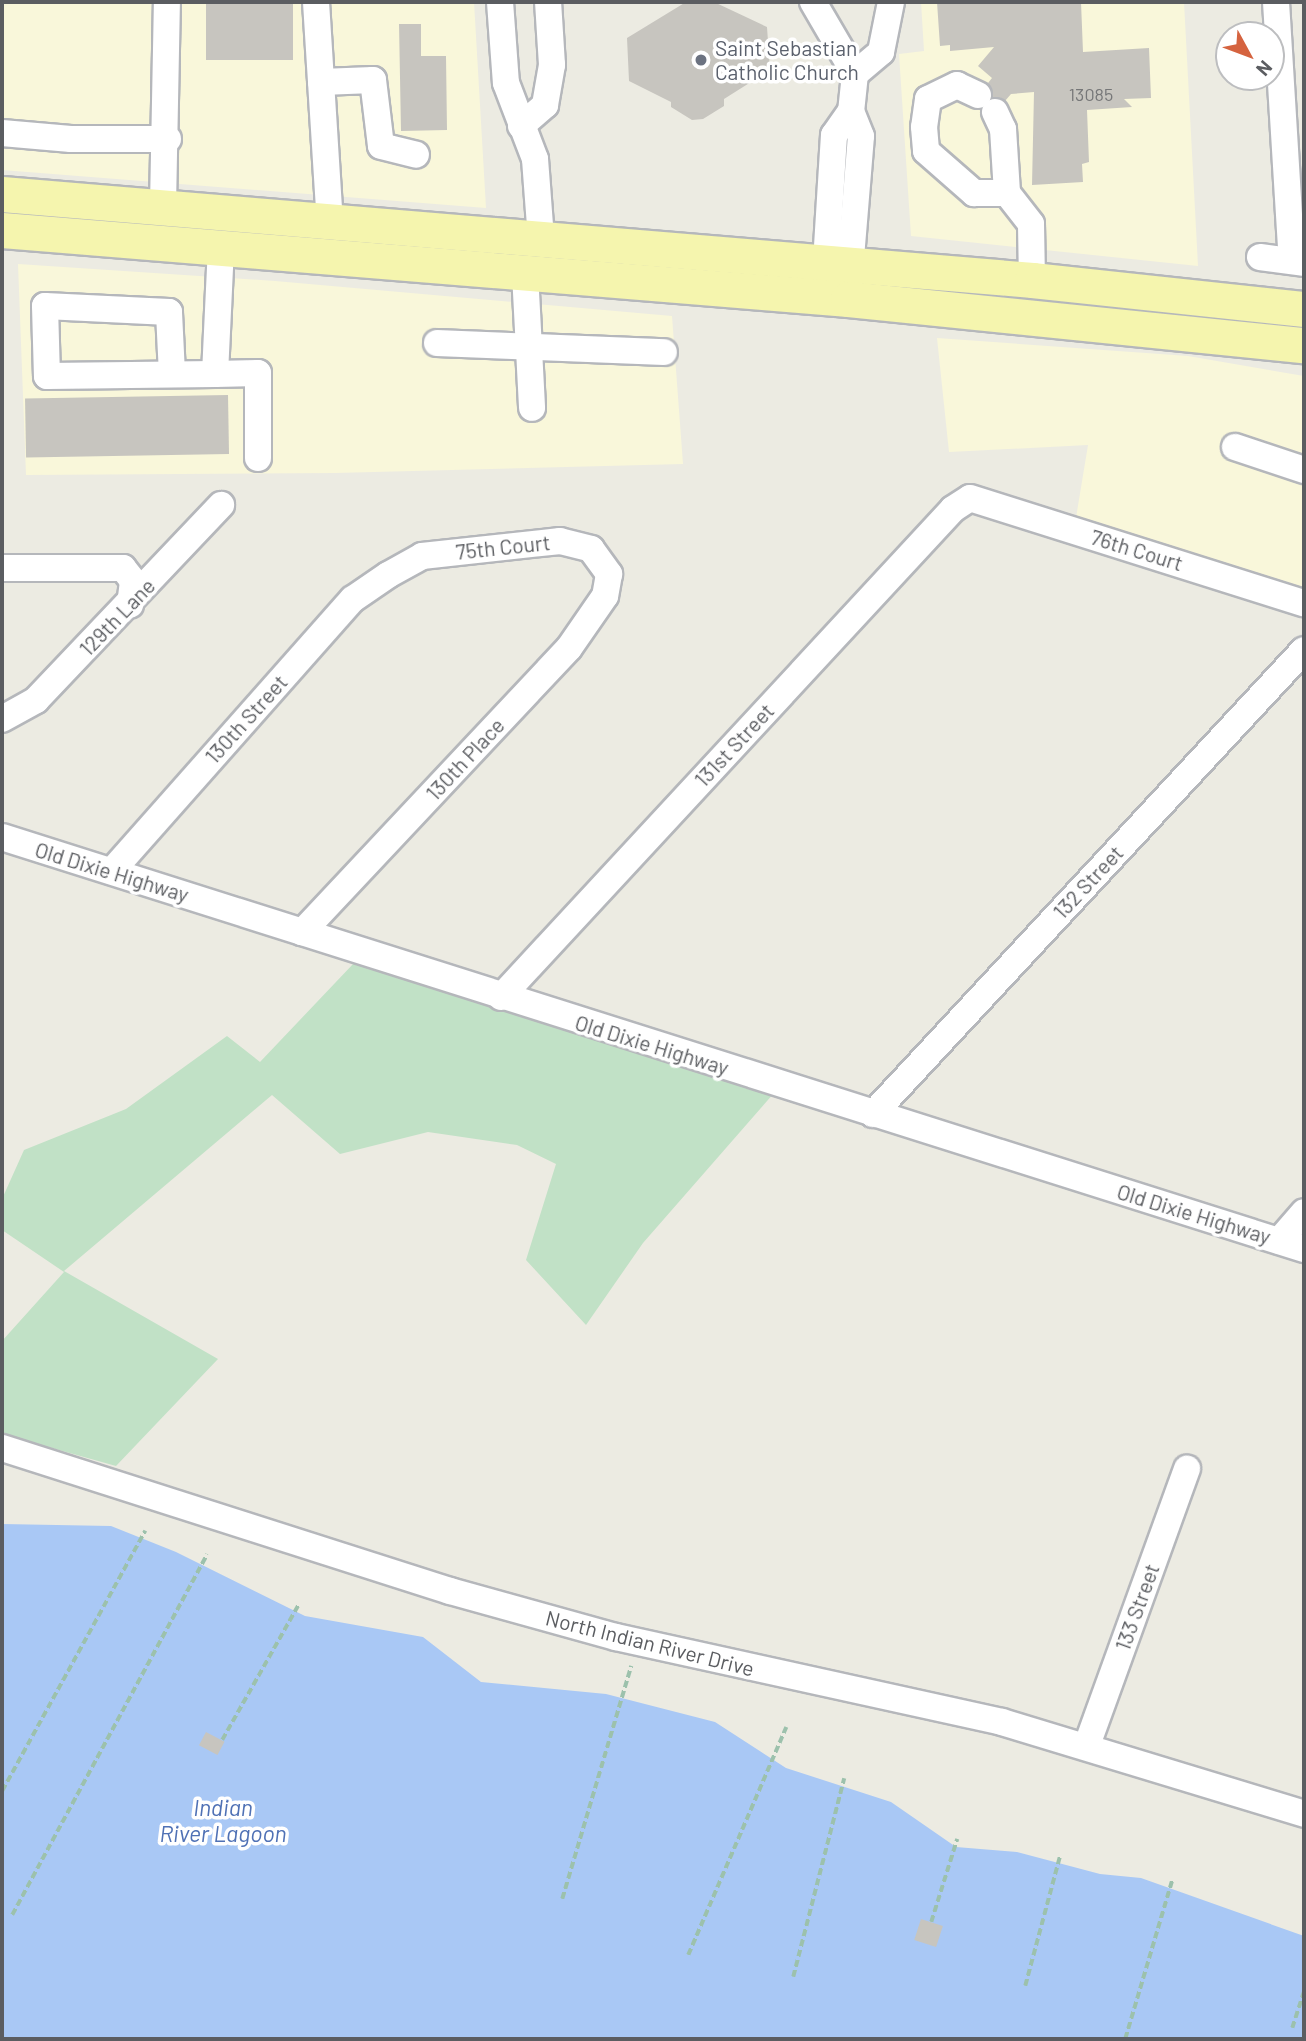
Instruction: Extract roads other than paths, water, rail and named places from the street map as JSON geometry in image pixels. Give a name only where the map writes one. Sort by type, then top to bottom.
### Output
[{"type":"main road","points":[[2,194],[1032,280],[1304,309]]},
{"type":"main road","points":[[2,230],[836,298],[1304,345]]},
{"type":"street","points":[[163,206],[167,139],[167,2]]},
{"type":"street","points":[[316,2],[330,222]]},
{"type":"street","points":[[500,2],[506,83],[535,159],[542,202],[541,239]]},
{"type":"street","points":[[521,126],[545,105],[552,65],[548,2]]},
{"type":"street","points":[[813,2],[855,74],[851,111],[834,135],[838,263],[836,298]]},
{"type":"street","points":[[855,74],[881,52],[891,2]]},
{"type":"street","points":[[1260,257],[1298,262],[1276,2]]},
{"type":"street","points":[[321,82],[373,80],[381,146],[416,155]]},
{"type":"street","points":[[1007,193],[974,193],[926,151],[923,127],[929,99],[957,85],[987,104],[1003,129],[1007,193],[1031,224],[1032,280]]},
{"type":"street","points":[[2,133],[71,139],[167,139]]},
{"type":"street","points":[[215,374],[221,248]]},
{"type":"street","points":[[525,273],[532,408]]},
{"type":"street","points":[[172,374],[169,312],[45,306],[47,376],[258,373],[258,458]]},
{"type":"street","points":[[437,343],[664,352]]},
{"type":"street","points":[[1235,447],[1304,470]]},
{"type":"street","name":"76th Court","points":[[971,498],[1304,603]]},
{"type":"street","name":"131st Street","points":[[501,997],[953,509],[971,498]]},
{"type":"street","name":"129th Lane","points":[[3,719],[36,700],[130,605],[220,505]]},
{"type":"street","name":"75th Court","points":[[388,575],[422,556],[560,541],[591,549],[609,573]]},
{"type":"street","points":[[2,568],[123,568],[133,581],[130,605]]},
{"type":"street","name":"130th Place","points":[[302,932],[569,649],[605,596],[609,573]]},
{"type":"street","name":"130th Street","points":[[112,871],[353,599],[388,575]]},
{"type":"street","name":"132 Street","points":[[873,1114],[1304,650]]},
{"type":"street","name":"Old Dixie Highway","points":[[2,837],[1304,1249]]},
{"type":"street","points":[[1279,1241],[1304,1212]]},
{"type":"street","name":"North Indian River Drive","points":[[2,1448],[450,1591],[615,1637],[1002,1722],[1087,1745],[1304,1814]]},
{"type":"street","name":"133 Street","points":[[1087,1745],[1187,1468]]},
{"type":"water","name":"Indian River Lagoon","points":[[2,1524],[111,1526],[176,1552],[305,1616],[423,1637],[481,1682],[606,1694],[715,1722],[786,1768],[891,1802],[956,1847],[1017,1852],[1100,1874],[1141,1878],[1304,1936],[1304,2039],[2,2039]]},
{"type":"place","name":"Saint Sebastian Catholic Church","points":[[701,60]]}]
